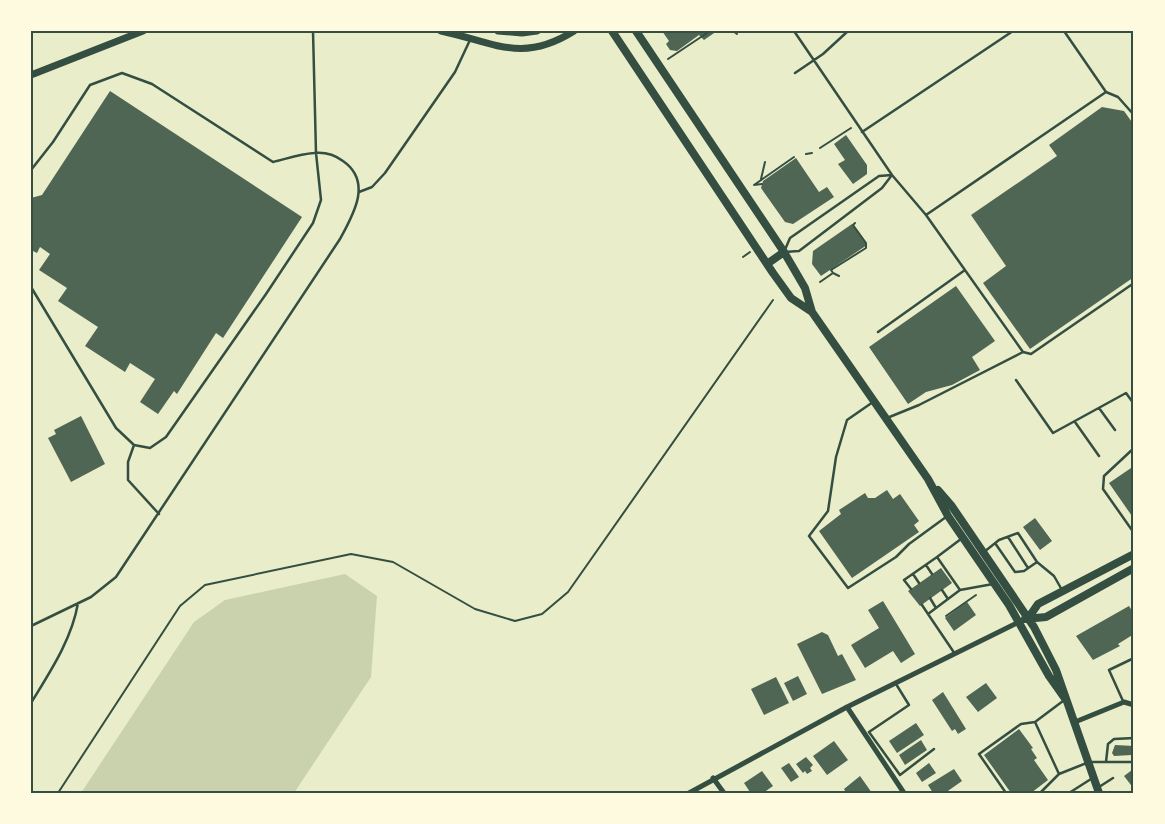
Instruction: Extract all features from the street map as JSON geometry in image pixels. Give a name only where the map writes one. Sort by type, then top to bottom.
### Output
[{"type":"main road","points":[[612,31],[791,298],[812,312]]},
{"type":"main road","points":[[636,31],[784,252],[805,288],[812,312],[928,479],[948,516],[994,583],[1019,622],[1049,676],[1066,700]]},
{"type":"main road","points":[[767,264],[784,252]]},
{"type":"main road","points":[[928,479],[951,504],[1029,617],[1056,670],[1098,790]]},
{"type":"main road","points":[[1029,617],[1038,604],[1134,554]]},
{"type":"main road","points":[[1019,622],[1029,617],[1046,617],[1134,568]]},
{"type":"street","points":[[31,75],[144,31]]},
{"type":"street","points":[[441,31],[460,34],[470,40],[488,46],[519,49],[548,44],[574,31]]},
{"type":"street","points":[[498,31],[522,33],[537,31]]},
{"type":"street","points":[[689,793],[713,778],[847,707],[1019,622]]},
{"type":"street","points":[[1074,722],[1124,702],[1134,704]]},
{"type":"street","points":[[847,707],[904,793]]},
{"type":"street","points":[[713,778],[724,793]]},
{"type":"lane","points":[[31,287],[116,428],[134,445],[150,448],[166,437],[313,223],[321,200],[316,152],[313,31]]},
{"type":"lane","points":[[794,31],[892,175],[926,216],[1022,352]]},
{"type":"lane","points":[[794,73],[813,61],[848,31]]},
{"type":"lane","points":[[862,132],[1013,31]]},
{"type":"lane","points":[[1064,31],[1106,92],[1118,97],[1134,115]]},
{"type":"lane","points":[[359,192],[372,187],[385,173],[454,72],[470,40]]},
{"type":"lane","points":[[31,170],[53,142],[90,85],[122,73],[152,84],[273,162],[316,152],[331,154],[353,169],[358,182],[359,192],[355,211],[340,239],[116,578],[91,597],[31,626]]},
{"type":"lane","points":[[926,216],[1106,92]]},
{"type":"lane","points":[[892,175],[882,188],[799,251],[784,252],[790,238],[878,176],[892,175]]},
{"type":"lane","points":[[878,332],[965,270]]},
{"type":"lane","points":[[886,419],[919,405],[1022,352],[1031,354],[1134,283]]},
{"type":"lane","points":[[1016,380],[1053,434],[1126,393],[1134,404]]},
{"type":"lane","points":[[874,401],[847,420],[836,457],[828,511],[809,536],[848,588],[896,556],[909,544],[948,516]]},
{"type":"lane","points":[[1100,408],[1115,430]]},
{"type":"lane","points":[[1075,422],[1098,456]]},
{"type":"lane","points":[[134,445],[128,462],[128,480],[159,514]]},
{"type":"lane","points":[[1134,448],[1104,476],[1103,489],[1134,533]]},
{"type":"lane","points":[[984,552],[995,543],[1018,533],[1037,562],[1054,576],[1063,591]]},
{"type":"lane","points":[[1008,537],[1028,568]]},
{"type":"lane","points":[[910,589],[904,580],[962,538]]},
{"type":"lane","points":[[995,543],[1015,572],[1028,568],[1037,562]]},
{"type":"lane","points":[[937,557],[960,590]]},
{"type":"lane","points":[[926,565],[932,574]]},
{"type":"lane","points":[[913,574],[919,583]]},
{"type":"lane","points":[[928,614],[960,590],[994,583]]},
{"type":"lane","points":[[942,590],[948,599]]},
{"type":"lane","points":[[930,598],[936,608]]},
{"type":"lane","points":[[31,703],[66,640],[75,620],[78,603]]},
{"type":"lane","points":[[922,604],[956,654]]},
{"type":"lane","points":[[1124,702],[1109,670],[1134,658]]},
{"type":"lane","points":[[896,684],[909,705],[869,732],[900,775]]},
{"type":"lane","points":[[1006,793],[979,754],[1021,724],[1035,722],[1047,711],[1066,700]]},
{"type":"lane","points":[[1035,722],[1059,774]]},
{"type":"lane","points":[[1106,762],[1108,744],[1114,739],[1134,738]]},
{"type":"lane","points":[[874,750],[879,746]]},
{"type":"lane","points":[[894,779],[934,749]]},
{"type":"lane","points":[[1040,793],[1059,774],[1089,762],[1134,762]]},
{"type":"lane","points":[[1069,793],[1094,777]]},
{"type":"lane","points":[[1098,790],[1113,778]]},
{"type":"path","points":[[668,59],[710,31]]},
{"type":"path","points":[[733,31],[737,34]]},
{"type":"path","points":[[673,55],[674,50]]},
{"type":"path","points":[[820,148],[850,128]]},
{"type":"path","points":[[806,154],[812,153]]},
{"type":"path","points":[[762,184],[754,185],[794,157]]},
{"type":"path","points":[[761,180],[765,162]]},
{"type":"path","points":[[833,273],[831,270],[866,248],[866,243],[853,225],[855,223]]},
{"type":"path","points":[[833,273],[839,276]]},
{"type":"path","points":[[820,282],[833,273]]},
{"type":"path","points":[[58,793],[180,606],[205,584],[351,554],[393,562],[474,609],[515,621],[542,614],[568,592],[773,300]]},
{"type":"path","points":[[946,616],[976,595]]},
{"type":"green space","points":[[345,574],[377,596],[371,677],[294,793],[81,793],[194,622],[225,600]]},
{"type":"building","points":[[662,31],[717,31],[704,40],[699,35],[677,51],[670,50],[666,44],[669,41]]},
{"type":"building","points":[[110,91],[302,217],[223,338],[216,333],[177,394],[174,391],[158,414],[140,402],[155,379],[130,363],[125,372],[85,346],[98,327],[58,301],[67,288],[39,270],[50,254],[40,247],[37,253],[31,250],[31,198],[42,195]]},
{"type":"building","points":[[1102,107],[1124,111],[1134,125],[1134,277],[1030,349],[983,283],[1006,266],[971,215],[1057,156],[1049,145]]},
{"type":"building","points":[[846,135],[867,165],[867,174],[853,184],[838,164],[845,160],[834,144]]},
{"type":"building","points":[[796,158],[819,192],[827,187],[834,197],[793,224],[785,222],[761,188],[763,181]]},
{"type":"building","points":[[852,224],[867,245],[821,276],[812,264],[813,251]]},
{"type":"building","points":[[956,286],[995,341],[972,357],[980,370],[952,385],[926,392],[908,404],[869,347]]},
{"type":"building","points":[[81,416],[105,464],[71,482],[48,438],[56,434],[54,430]]},
{"type":"building","points":[[1134,466],[1134,519],[1109,483]]},
{"type":"building","points":[[887,490],[893,499],[900,494],[919,521],[914,525],[919,532],[852,578],[819,531],[841,514],[839,510],[865,493],[868,498],[875,498]]},
{"type":"building","points":[[1035,518],[1052,541],[1040,550],[1023,527]]},
{"type":"building","points":[[941,568],[952,583],[920,606],[908,591]]},
{"type":"building","points":[[883,601],[915,654],[901,663],[893,651],[865,668],[851,645],[879,628],[868,610]]},
{"type":"building","points":[[967,602],[976,615],[954,631],[945,618]]},
{"type":"building","points":[[1129,606],[1134,614],[1134,634],[1118,644],[1120,646],[1093,660],[1076,636]]},
{"type":"building","points":[[822,632],[828,635],[838,656],[842,654],[856,680],[822,694],[797,644]]},
{"type":"building","points":[[798,676],[807,694],[793,701],[784,683]]},
{"type":"building","points":[[776,677],[789,703],[764,715],[751,689]]},
{"type":"building","points":[[986,683],[997,698],[978,712],[966,697]]},
{"type":"building","points":[[943,692],[966,729],[958,734],[955,729],[952,731],[932,700]]},
{"type":"building","points":[[916,723],[924,735],[897,753],[889,741]]},
{"type":"building","points":[[1019,729],[1033,748],[1031,749],[1037,758],[1034,760],[1048,780],[1031,793],[1011,793],[984,755]]},
{"type":"building","points":[[921,740],[927,750],[905,765],[899,755]]},
{"type":"building","points":[[834,741],[848,760],[827,775],[813,756]]},
{"type":"building","points":[[1115,745],[1134,746],[1132,755],[1114,756],[1112,753]]},
{"type":"building","points":[[806,757],[813,765],[810,768],[812,771],[807,774],[805,771],[803,773],[796,764]]},
{"type":"building","points":[[789,763],[799,777],[791,782],[781,768]]},
{"type":"building","points":[[929,763],[936,773],[922,782],[916,773]]},
{"type":"building","points":[[954,769],[962,781],[945,793],[933,793],[928,785]]},
{"type":"building","points":[[1132,770],[1134,772],[1134,789],[1124,776]]},
{"type":"building","points":[[762,771],[773,786],[763,793],[750,792],[744,783]]},
{"type":"building","points":[[860,776],[872,793],[846,793],[844,789]]}]
